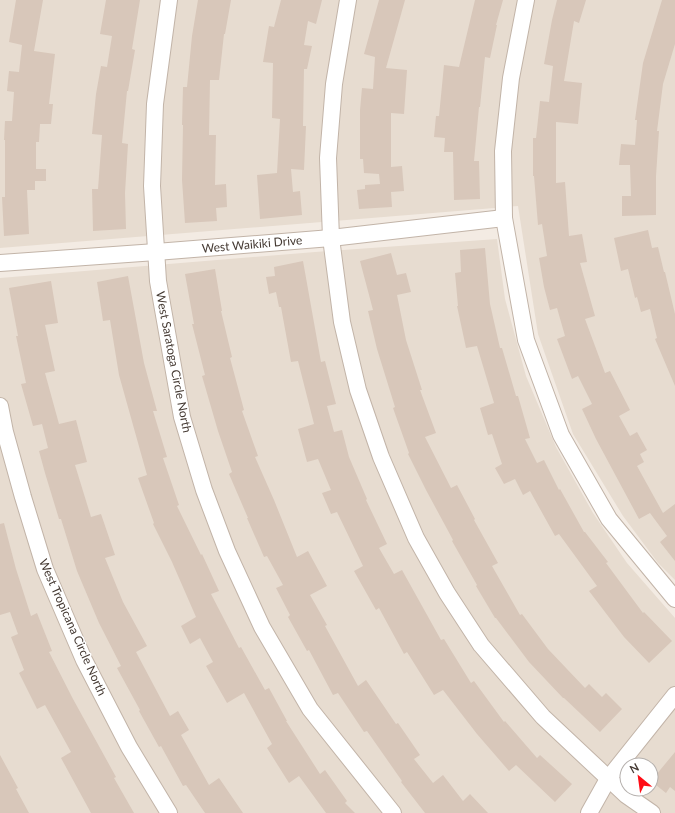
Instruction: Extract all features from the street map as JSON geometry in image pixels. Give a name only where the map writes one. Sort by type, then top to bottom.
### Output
[{"type":"street","name":"West Saratoga Circle North","points":[[170,0],[155,104],[152,186],[158,281],[182,417],[204,490],[227,551],[262,626],[310,709],[393,813]]},
{"type":"street","points":[[348,0],[334,84],[328,158],[331,238],[342,322],[358,390],[381,457],[416,538],[447,593],[481,645],[543,717],[626,795],[652,813]]},
{"type":"street","points":[[526,0],[511,78],[504,152],[504,218],[526,340],[561,435],[609,519],[675,599]]},
{"type":"street","name":"West Waikiki Drive","points":[[0,263],[331,238],[504,218]]},
{"type":"street","name":"West Tropicana Circle North","points":[[0,406],[5,432],[17,476],[45,569],[84,660],[129,747],[169,813]]},
{"type":"street","points":[[589,813],[608,779],[675,695]]},
{"type":"shaded area","points":[[0,0],[675,0],[675,580],[658,563],[623,516],[573,434],[538,334],[518,206],[0,248]]},
{"type":"shaded area","points":[[497,239],[505,299],[526,376],[556,447],[593,513],[627,563],[675,618],[675,813],[0,813],[0,278],[315,252]]},
{"type":"building","points":[[16,0],[43,0],[34,51],[55,54],[49,104],[53,104],[51,124],[40,124],[39,142],[36,142],[36,169],[46,169],[46,181],[35,181],[35,190],[27,190],[29,234],[4,236],[2,197],[5,197],[5,121],[12,121],[14,92],[7,91],[9,71],[19,72],[22,45],[9,42]]},
{"type":"building","points":[[106,0],[140,0],[132,49],[135,50],[127,91],[122,143],[128,144],[125,193],[126,229],[93,231],[92,189],[98,189],[102,135],[92,134],[96,94],[101,66],[107,67],[112,36],[100,34]]},
{"type":"building","points":[[198,0],[231,0],[224,34],[219,80],[210,80],[209,135],[216,135],[215,185],[226,184],[227,207],[216,208],[217,221],[185,223],[182,180],[183,87],[187,87],[192,36]]},
{"type":"building","points":[[281,0],[322,0],[316,24],[308,21],[304,45],[312,46],[307,69],[304,69],[303,126],[306,126],[304,170],[291,169],[293,192],[300,191],[302,215],[260,219],[257,175],[277,173],[280,119],[272,118],[273,63],[263,62],[269,26],[274,27]]},
{"type":"building","points":[[379,0],[405,0],[386,68],[407,70],[404,114],[391,113],[391,167],[402,166],[404,191],[391,192],[392,207],[359,209],[357,190],[365,189],[365,185],[380,184],[379,174],[364,173],[363,159],[360,159],[360,110],[362,88],[373,89],[375,57],[364,54]]},
{"type":"building","points":[[475,0],[503,0],[496,25],[490,58],[485,57],[479,107],[474,161],[479,161],[480,199],[454,200],[453,152],[444,152],[445,138],[434,137],[436,116],[439,116],[444,65],[459,67]]},
{"type":"building","points":[[557,0],[586,0],[579,23],[574,21],[564,81],[582,83],[578,124],[556,122],[556,183],[565,182],[569,236],[582,234],[587,262],[580,263],[595,316],[585,319],[605,373],[610,371],[630,410],[619,416],[630,436],[637,432],[647,450],[640,454],[644,462],[637,466],[663,513],[675,504],[675,561],[660,542],[667,536],[650,513],[639,519],[596,439],[582,409],[592,404],[578,376],[572,379],[557,339],[565,336],[557,308],[550,310],[544,287],[539,258],[547,256],[542,224],[538,225],[533,176],[533,138],[536,138],[540,101],[549,102],[553,66],[544,64]]},
{"type":"building","points":[[662,0],[675,0],[675,44],[663,84],[657,131],[659,131],[656,176],[656,215],[622,216],[622,196],[631,196],[630,165],[619,165],[621,144],[635,145],[637,120],[635,120],[643,63]]},
{"type":"building","points":[[648,230],[652,248],[658,247],[675,314],[675,386],[655,339],[657,338],[650,309],[641,312],[637,297],[635,298],[628,269],[621,271],[614,238]]},
{"type":"building","points":[[485,248],[490,304],[500,348],[502,348],[516,396],[518,396],[530,438],[525,439],[537,463],[544,460],[559,490],[560,489],[584,532],[608,562],[606,563],[643,613],[644,612],[672,641],[649,663],[624,637],[589,591],[597,586],[559,534],[555,536],[530,491],[523,495],[515,479],[504,484],[495,468],[502,464],[492,434],[488,435],[480,408],[494,403],[477,346],[466,348],[457,306],[455,273],[461,272],[460,250]]},
{"type":"building","points":[[391,253],[397,275],[406,273],[411,292],[397,295],[406,340],[422,390],[420,390],[436,433],[425,437],[451,488],[457,485],[475,519],[474,520],[498,563],[492,566],[520,615],[522,614],[548,649],[585,688],[589,684],[602,697],[606,693],[622,709],[600,732],[563,698],[529,662],[495,618],[452,541],[453,540],[408,454],[409,453],[393,408],[395,407],[377,349],[368,311],[373,310],[360,261]]},
{"type":"building","points":[[303,261],[321,362],[325,361],[336,404],[327,406],[334,432],[342,430],[349,457],[367,499],[366,500],[387,544],[379,548],[394,574],[402,570],[441,640],[444,639],[471,683],[474,681],[504,722],[505,721],[537,758],[540,755],[572,784],[555,802],[516,765],[509,771],[477,734],[443,690],[434,695],[407,652],[404,654],[379,608],[376,610],[354,571],[363,566],[337,512],[331,514],[322,493],[331,490],[318,459],[307,462],[298,429],[314,424],[298,361],[291,362],[281,307],[279,307],[276,292],[269,294],[266,277],[275,276],[274,267]]},
{"type":"building","points":[[215,269],[221,311],[232,357],[230,358],[244,410],[242,411],[258,456],[255,457],[297,557],[308,551],[327,586],[310,595],[327,625],[325,626],[358,686],[366,680],[396,724],[398,723],[420,755],[414,759],[433,783],[443,775],[463,801],[470,794],[488,813],[425,813],[401,782],[402,781],[367,731],[364,732],[338,693],[333,695],[309,650],[307,651],[288,617],[290,615],[276,588],[283,585],[267,556],[264,557],[229,474],[232,472],[202,376],[205,375],[192,324],[194,324],[185,274]]},
{"type":"building","points":[[128,276],[144,363],[157,411],[153,411],[167,457],[163,458],[179,505],[177,506],[219,591],[211,594],[239,648],[241,647],[265,690],[269,688],[286,721],[320,774],[325,770],[347,801],[345,803],[355,813],[326,813],[299,776],[289,783],[267,748],[272,744],[244,693],[227,703],[206,666],[213,662],[200,638],[190,644],[181,626],[196,617],[172,562],[153,524],[154,523],[138,478],[147,475],[119,375],[110,320],[103,321],[97,282]]},
{"type":"building","points":[[51,281],[58,323],[45,325],[55,371],[45,373],[59,424],[76,420],[87,462],[75,465],[91,517],[101,514],[115,555],[105,558],[123,602],[147,646],[136,652],[170,716],[178,711],[189,730],[181,735],[209,785],[219,778],[243,813],[205,813],[186,785],[183,786],[161,746],[159,747],[117,668],[121,666],[99,623],[77,571],[61,519],[59,519],[39,451],[48,448],[42,424],[33,426],[21,384],[26,383],[16,336],[18,336],[9,288]]},
{"type":"building","points":[[4,523],[16,569],[31,616],[37,613],[52,651],[49,652],[116,777],[114,778],[134,813],[91,813],[61,758],[71,752],[45,705],[37,709],[19,673],[24,670],[11,637],[18,634],[10,612],[0,615],[0,524]]},
{"type":"building","points":[[675,752],[675,791],[670,787],[666,793],[659,787],[659,771]]},
{"type":"building","points":[[0,755],[18,788],[16,789],[29,813],[0,813]]}]
